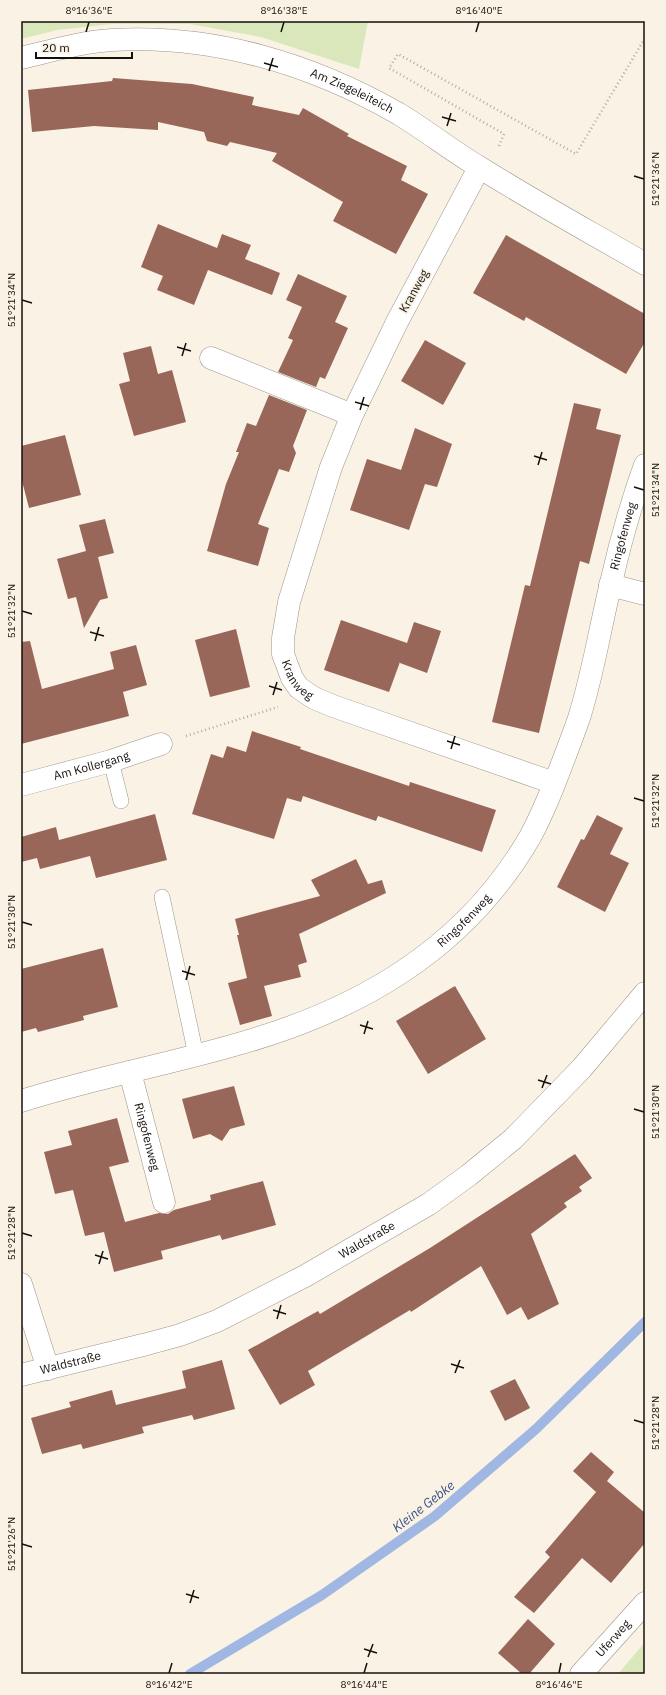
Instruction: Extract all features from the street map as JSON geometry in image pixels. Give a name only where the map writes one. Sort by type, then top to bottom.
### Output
[{"type":"street","name":"Am Ziegeleiteich","points":[[21,58],[63,48],[111,40],[153,40],[186,42],[262,55],[298,66],[366,97],[400,115],[483,170],[645,264]]},
{"type":"street","name":"Kranweg","points":[[483,170],[397,322],[352,415],[331,467],[289,602],[285,626],[283,654],[292,678],[299,688],[314,698],[554,783]]},
{"type":"street","points":[[212,358],[352,415]]},
{"type":"street","name":"Ringofenweg","points":[[21,1101],[63,1088],[196,1056],[294,1027],[323,1015],[392,979],[430,952],[464,923],[506,873],[531,835],[567,753],[589,684],[610,585],[633,498],[645,465]]},
{"type":"street","name":"Ringofenweg","points":[[610,585],[645,594]]},
{"type":"street","name":"Am Kollergang","points":[[21,785],[112,761],[161,744]]},
{"type":"street","name":"Waldstraße","points":[[21,1375],[153,1342],[217,1321],[305,1276],[429,1204],[469,1175],[514,1138],[582,1068],[645,993]]},
{"type":"street","name":"Ringofenweg","points":[[130,1072],[164,1202]]},
{"type":"street","points":[[21,1284],[48,1369]]},
{"type":"street","name":"Uferweg","points":[[581,1674],[645,1602]]},
{"type":"lane","points":[[112,761],[121,801]]},
{"type":"lane","points":[[162,897],[196,1056]]},
{"type":"path","points":[[483,170],[504,134],[389,68],[398,54],[576,154],[645,38]]},
{"type":"path","points":[[161,744],[276,708],[284,704],[299,688]]},
{"type":"green space","points":[[21,21],[368,21],[359,69],[261,37],[190,24],[112,24],[57,30],[21,39]]},
{"type":"green space","points":[[645,1642],[645,1674],[618,1674]]},
{"type":"building","points":[[113,78],[192,84],[254,97],[252,105],[299,115],[303,108],[349,134],[347,136],[407,166],[401,180],[428,194],[396,254],[333,221],[343,202],[272,161],[277,153],[230,142],[227,146],[207,141],[204,132],[158,122],[158,130],[94,126],[32,132],[28,90],[112,81]]},
{"type":"building","points":[[158,224],[217,248],[222,234],[251,245],[245,259],[280,273],[272,295],[208,270],[194,305],[157,290],[163,276],[141,267]]},
{"type":"building","points":[[506,235],[645,314],[645,342],[626,374],[526,317],[524,321],[473,293]]},
{"type":"building","points":[[298,274],[347,296],[335,322],[348,328],[325,379],[320,377],[316,387],[278,372],[293,340],[288,338],[302,307],[286,300]]},
{"type":"building","points":[[425,340],[466,363],[443,405],[401,381]]},
{"type":"building","points":[[151,346],[158,374],[172,370],[186,422],[134,436],[119,384],[130,381],[123,353]]},
{"type":"building","points":[[269,395],[307,410],[293,446],[296,453],[289,472],[279,469],[258,524],[269,528],[258,566],[207,551],[226,484],[239,452],[236,452],[247,423],[256,426]]},
{"type":"building","points":[[574,403],[601,409],[596,429],[621,435],[589,564],[580,561],[539,733],[492,722],[525,585],[530,586]]},
{"type":"building","points":[[415,428],[452,444],[437,487],[425,484],[409,530],[350,510],[367,459],[401,470]]},
{"type":"building","points":[[65,435],[81,495],[29,508],[21,477],[21,446]]},
{"type":"building","points":[[105,519],[114,553],[98,557],[108,598],[100,600],[84,628],[76,597],[68,599],[57,559],[86,551],[79,525]]},
{"type":"building","points":[[341,620],[407,643],[414,622],[441,631],[427,673],[400,662],[389,692],[324,670]]},
{"type":"building","points":[[236,629],[250,687],[210,697],[195,640]]},
{"type":"building","points":[[30,641],[42,689],[114,669],[110,652],[136,645],[147,685],[123,692],[129,716],[21,744],[21,642]]},
{"type":"building","points":[[252,731],[409,786],[410,782],[496,810],[482,852],[378,816],[376,821],[303,796],[301,802],[287,798],[274,839],[192,814],[211,754],[223,758],[227,746],[246,752]]},
{"type":"building","points":[[155,814],[167,860],[96,878],[90,856],[40,869],[37,858],[21,862],[21,837],[56,827],[59,840]]},
{"type":"building","points":[[597,815],[623,828],[610,854],[629,863],[605,912],[557,887],[581,839],[584,840]]},
{"type":"building","points":[[356,859],[368,884],[382,880],[386,893],[299,934],[307,962],[298,965],[301,977],[264,986],[272,1016],[240,1025],[228,983],[247,978],[237,935],[239,935],[235,919],[320,896],[311,880]]},
{"type":"building","points":[[103,948],[118,1007],[83,1016],[84,1020],[38,1032],[36,1028],[21,1032],[21,969]]},
{"type":"building","points":[[455,986],[486,1039],[428,1074],[396,1021]]},
{"type":"building","points":[[234,1086],[245,1125],[230,1129],[222,1141],[210,1134],[193,1139],[182,1099]]},
{"type":"building","points":[[117,1118],[129,1162],[109,1167],[125,1222],[159,1213],[168,1214],[174,1210],[211,1200],[210,1195],[263,1181],[276,1225],[222,1240],[220,1235],[161,1251],[163,1259],[114,1272],[104,1232],[85,1236],[73,1190],[55,1194],[44,1152],[72,1145],[68,1131]]},
{"type":"building","points":[[575,1154],[592,1178],[579,1187],[582,1191],[564,1203],[567,1207],[531,1234],[559,1304],[528,1320],[521,1307],[507,1315],[481,1266],[411,1312],[410,1310],[308,1371],[315,1385],[280,1405],[248,1350],[318,1311],[320,1314],[430,1248]]},
{"type":"building","points":[[222,1360],[235,1409],[194,1420],[192,1415],[142,1427],[144,1433],[83,1449],[81,1444],[42,1454],[31,1418],[71,1407],[69,1402],[112,1390],[116,1405],[186,1388],[182,1371]]},
{"type":"building","points":[[515,1379],[530,1408],[505,1421],[490,1391]]},
{"type":"building","points":[[591,1452],[614,1472],[607,1481],[645,1513],[645,1543],[611,1583],[582,1558],[534,1613],[514,1597],[550,1557],[545,1552],[597,1491],[596,1492],[573,1471]]},
{"type":"building","points":[[528,1619],[555,1644],[529,1674],[522,1674],[498,1653]]},
{"type":"waterway","name":"Kleine Gebke","points":[[190,1674],[322,1595],[435,1516],[536,1429],[645,1322]]}]
